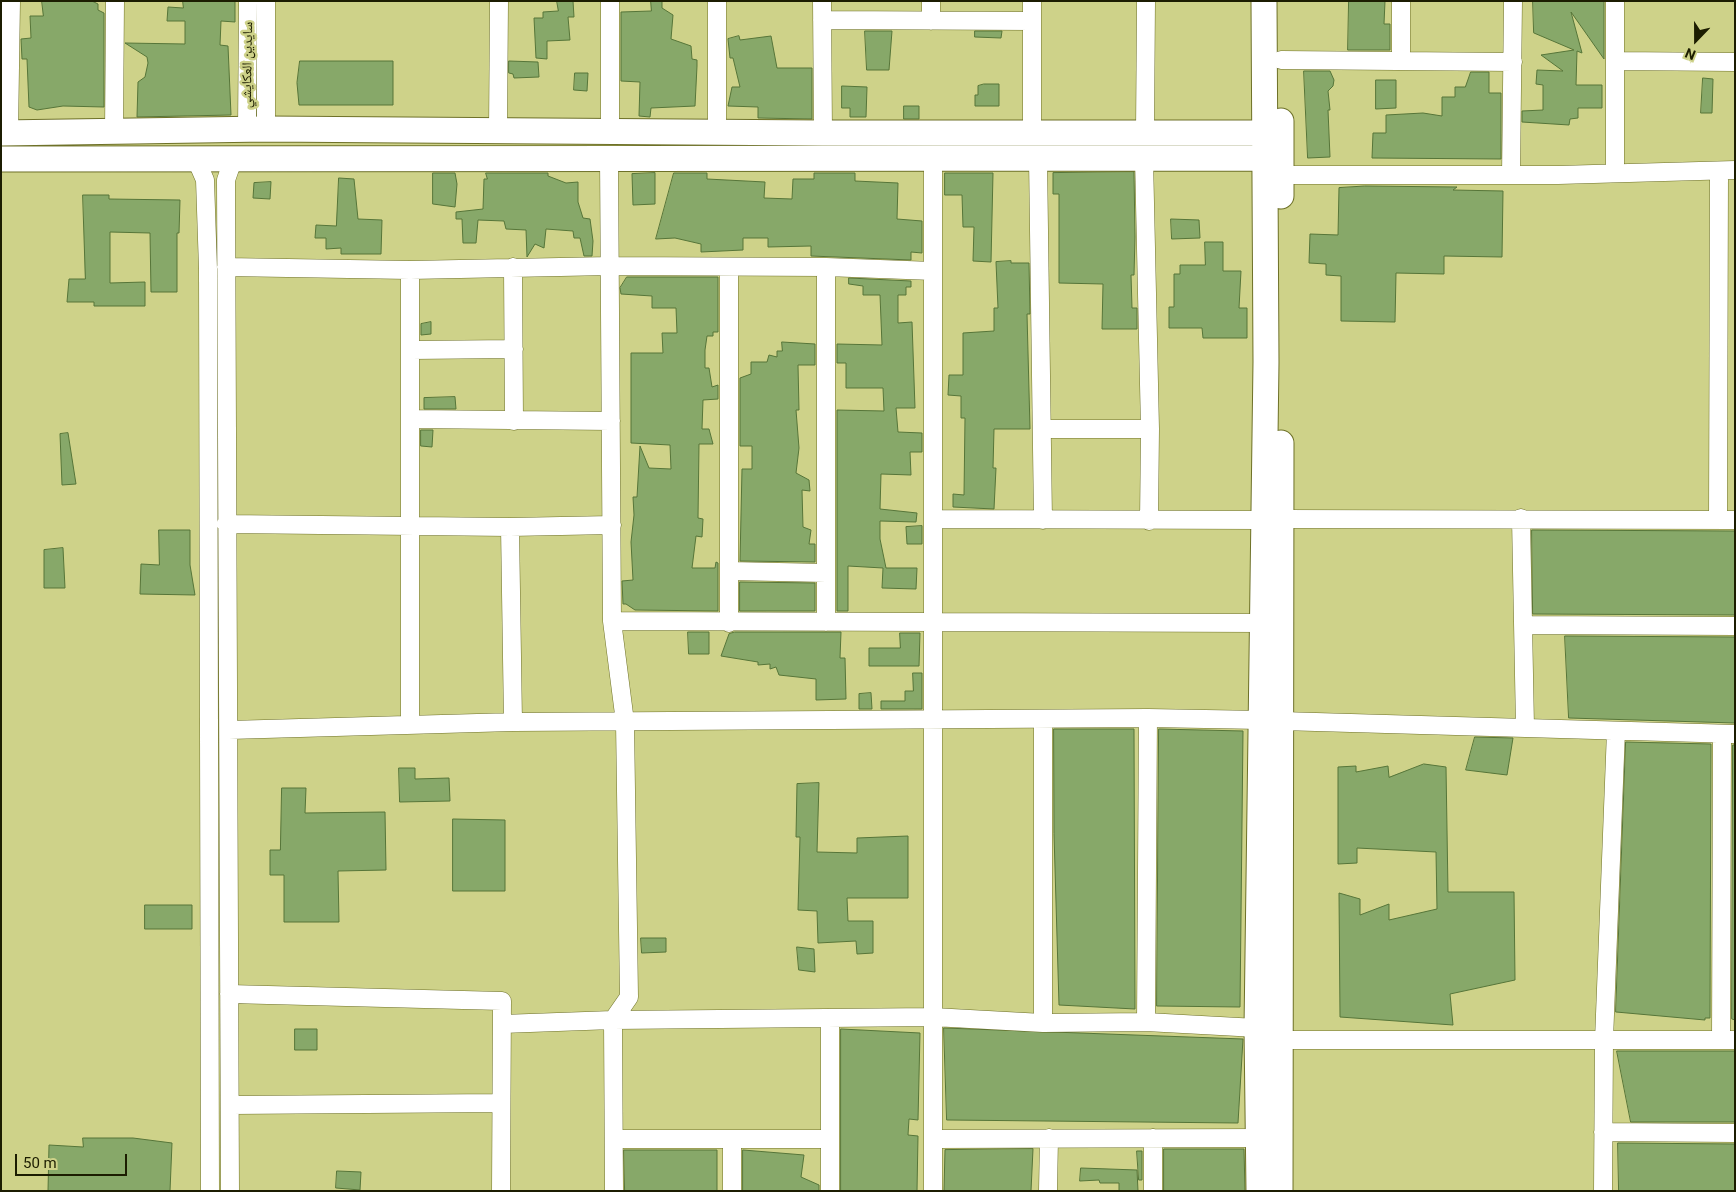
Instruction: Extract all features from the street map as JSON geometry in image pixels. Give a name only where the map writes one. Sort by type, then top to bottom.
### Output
[{"type":"street","points":[[114,132],[115,1]]},
{"type":"street","name":"سايدين العكايشي","points":[[248,1],[256,129]]},
{"type":"street","name":"سايدين العكايشي","points":[[256,129],[266,1]]},
{"type":"street","points":[[498,131],[499,1]]},
{"type":"street","points":[[610,1],[610,132]]},
{"type":"street","points":[[717,1],[717,132]]},
{"type":"street","points":[[822,1],[822,133]]},
{"type":"street","points":[[931,1],[931,21]]},
{"type":"street","points":[[1032,1],[1032,133]]},
{"type":"street","points":[[1145,132],[1146,1]]},
{"type":"street","points":[[1264,1],[1264,158],[1273,338]]},
{"type":"street","points":[[1259,1191],[1270,1088],[1280,1040],[1271,721],[1273,338],[1281,175],[1281,1]]},
{"type":"street","points":[[1401,1],[1401,61]]},
{"type":"street","points":[[1511,175],[1514,1]]},
{"type":"street","points":[[1614,1],[1615,173]]},
{"type":"street","points":[[8,11],[5,133],[256,129],[545,132],[1264,133]]},
{"type":"street","points":[[822,20],[1032,22]]},
{"type":"street","points":[[1281,60],[1513,62]]},
{"type":"street","points":[[1615,61],[1735,62]]},
{"type":"street","points":[[545,132],[554,145],[551,157]]},
{"type":"street","points":[[583,157],[579,152],[578,144],[584,132]]},
{"type":"street","points":[[1223,158],[1230,144],[1225,132]]},
{"type":"street","points":[[1,159],[195,157],[1264,158]]},
{"type":"street","points":[[195,157],[205,180],[208,269],[210,1191]]},
{"type":"street","points":[[230,1191],[226,180],[234,157]]},
{"type":"street","points":[[609,158],[612,621],[625,722],[629,997],[613,1020],[614,1191]]},
{"type":"street","points":[[933,1191],[934,158]]},
{"type":"street","points":[[1038,158],[1043,520]]},
{"type":"street","points":[[1144,158],[1150,429],[1149,521]]},
{"type":"street","points":[[933,519],[1149,521],[1522,518],[1726,520],[1727,170],[1511,175],[1281,175]]},
{"type":"street","points":[[205,180],[226,180]]},
{"type":"street","points":[[226,267],[410,270],[610,266],[826,267],[933,271]]},
{"type":"street","points":[[513,267],[514,420]]},
{"type":"street","points":[[729,267],[729,623]]},
{"type":"street","points":[[826,267],[826,622]]},
{"type":"street","points":[[410,270],[412,419],[410,724]]},
{"type":"street","points":[[411,350],[514,349]]},
{"type":"street","points":[[412,419],[611,421]]},
{"type":"street","points":[[1042,430],[1150,429]]},
{"type":"street","points":[[1522,518],[1525,728]]},
{"type":"street","points":[[1270,1088],[1258,1028],[1271,721],[1263,623],[1272,520]]},
{"type":"street","points":[[226,524],[510,527],[612,524]]},
{"type":"street","points":[[510,527],[513,722]]},
{"type":"street","points":[[730,571],[826,573]]},
{"type":"street","points":[[612,621],[729,623],[1263,623]]},
{"type":"street","points":[[1524,625],[1735,626]]},
{"type":"street","points":[[229,730],[513,722],[933,721],[1148,718],[1728,734],[1728,1040],[1280,1040]]},
{"type":"street","points":[[1146,1022],[1148,718]]},
{"type":"street","points":[[1043,720],[1043,1023]]},
{"type":"street","points":[[1603,1191],[1604,1040],[1616,731]]},
{"type":"street","points":[[210,936],[230,936]]},
{"type":"street","points":[[229,994],[502,1001],[501,1191]]},
{"type":"street","points":[[502,1024],[613,1020],[933,1017],[1043,1023],[1146,1022],[1258,1028]]},
{"type":"street","points":[[830,1018],[830,1191]]},
{"type":"street","points":[[231,1105],[501,1103]]},
{"type":"street","points":[[933,1139],[1154,1138],[1266,1126]]},
{"type":"street","points":[[1266,1126],[1280,1191]]},
{"type":"street","points":[[1603,1132],[1735,1133]]},
{"type":"street","points":[[1048,1138],[1048,1191]]},
{"type":"street","points":[[1153,1191],[1154,1138]]},
{"type":"street","points":[[614,1139],[830,1139]]},
{"type":"street","points":[[732,1139],[732,1191]]},
{"type":"building","points":[[42,1],[92,1],[98,4],[98,10],[104,13],[104,107],[63,106],[37,110],[29,107],[27,59],[22,59],[21,39],[31,38],[30,16],[43,16]]},
{"type":"building","points":[[183,1],[235,1],[235,22],[221,21],[220,45],[228,46],[231,115],[137,117],[138,82],[145,77],[148,63],[147,57],[125,43],[185,44],[185,21],[167,21],[168,7],[183,8]]},
{"type":"building","points":[[557,1],[573,1],[574,17],[568,17],[570,40],[547,41],[547,59],[536,58],[534,18],[543,18],[543,12],[558,11]]},
{"type":"building","points":[[651,1],[662,1],[662,8],[673,15],[671,39],[691,46],[692,59],[697,60],[697,66],[695,106],[651,108],[650,117],[639,116],[640,82],[621,81],[621,12],[651,11]]},
{"type":"building","points":[[1349,1],[1385,1],[1384,24],[1390,24],[1390,50],[1348,50]]},
{"type":"building","points":[[1533,1],[1604,1],[1604,59],[1571,12],[1582,53],[1577,51],[1576,85],[1602,85],[1602,108],[1578,108],[1578,118],[1570,119],[1569,125],[1522,122],[1522,111],[1543,110],[1543,85],[1536,84],[1537,70],[1563,71],[1541,55],[1574,50],[1534,33]]},
{"type":"building","points":[[865,31],[892,31],[889,70],[867,70]]},
{"type":"building","points":[[975,31],[1002,31],[1001,38],[975,37]]},
{"type":"building","points":[[739,36],[740,40],[771,36],[777,68],[812,68],[812,119],[758,118],[758,107],[728,106],[732,87],[740,87],[733,58],[730,58],[728,39]]},
{"type":"building","points":[[300,61],[393,61],[393,105],[299,105],[297,83]]},
{"type":"building","points":[[509,61],[538,62],[539,77],[514,78],[513,74],[509,73]]},
{"type":"building","points":[[1304,71],[1330,71],[1334,80],[1333,86],[1328,91],[1330,157],[1308,158]]},
{"type":"building","points":[[1471,72],[1489,72],[1489,93],[1501,93],[1501,159],[1372,158],[1373,133],[1386,133],[1386,115],[1423,113],[1442,116],[1442,97],[1455,97],[1455,87],[1465,87]]},
{"type":"building","points":[[575,73],[588,73],[587,91],[574,90]]},
{"type":"building","points":[[1703,78],[1713,79],[1712,113],[1701,113]]},
{"type":"building","points":[[1376,80],[1396,80],[1396,108],[1376,109]]},
{"type":"building","points":[[999,84],[999,106],[975,106],[975,95],[978,95],[978,86]]},
{"type":"building","points":[[842,86],[867,87],[866,117],[850,117],[850,108],[842,108]]},
{"type":"building","points":[[904,106],[919,106],[919,119],[904,119]]},
{"type":"building","points":[[1134,172],[1134,275],[1131,275],[1132,308],[1137,308],[1137,329],[1102,329],[1103,284],[1059,283],[1059,194],[1053,194],[1053,173]]},
{"type":"building","points":[[433,173],[455,173],[457,184],[455,207],[433,204]]},
{"type":"building","points":[[486,173],[548,173],[548,176],[566,183],[578,182],[578,202],[583,218],[590,219],[593,241],[592,256],[584,256],[580,238],[574,238],[573,231],[546,229],[544,248],[535,244],[527,257],[526,230],[506,229],[504,221],[478,220],[476,243],[463,243],[462,219],[456,219],[456,212],[483,209]]},
{"type":"building","points":[[655,173],[655,204],[633,205],[632,174]]},
{"type":"building","points":[[674,173],[707,173],[707,179],[765,182],[764,198],[792,199],[793,179],[814,179],[814,173],[855,173],[855,181],[898,183],[897,219],[922,221],[922,253],[911,252],[911,260],[811,256],[811,246],[768,247],[768,238],[743,238],[743,250],[701,252],[701,244],[675,238],[656,239]]},
{"type":"building","points":[[945,173],[993,173],[991,262],[973,261],[974,227],[963,227],[962,195],[945,195]]},
{"type":"building","points":[[339,178],[354,179],[358,219],[382,220],[381,254],[341,254],[341,248],[326,249],[326,238],[315,238],[316,225],[336,226]]},
{"type":"building","points":[[271,182],[270,199],[253,198],[254,183]]},
{"type":"building","points":[[1365,186],[1457,187],[1453,190],[1503,191],[1502,257],[1444,256],[1444,274],[1396,273],[1395,322],[1341,321],[1341,276],[1326,275],[1326,264],[1309,263],[1310,234],[1338,235],[1339,188]]},
{"type":"building","points":[[83,195],[109,195],[109,199],[180,200],[179,233],[177,233],[177,292],[151,292],[150,233],[110,232],[110,283],[145,282],[145,306],[94,306],[94,302],[67,302],[69,279],[85,279]]},
{"type":"building","points":[[1171,219],[1199,220],[1200,238],[1172,239]]},
{"type":"building","points":[[1205,242],[1223,242],[1223,271],[1241,271],[1239,308],[1247,308],[1247,338],[1203,338],[1202,328],[1169,328],[1169,307],[1174,307],[1174,274],[1180,274],[1180,265],[1205,265]]},
{"type":"building","points":[[1011,261],[1011,263],[1029,263],[1030,314],[1027,314],[1030,429],[994,429],[993,468],[996,468],[994,509],[953,507],[953,494],[964,495],[965,418],[961,418],[961,396],[948,395],[949,375],[963,375],[963,333],[994,331],[994,308],[998,308],[996,262]]},
{"type":"building","points":[[627,277],[718,277],[718,332],[713,332],[713,336],[707,336],[705,368],[709,368],[712,387],[718,385],[718,399],[703,400],[702,429],[709,429],[713,444],[699,444],[698,518],[703,519],[702,537],[696,536],[692,568],[715,568],[716,562],[718,563],[718,611],[635,610],[623,604],[622,581],[633,580],[631,542],[634,515],[633,497],[637,497],[640,446],[649,468],[671,469],[670,445],[631,443],[631,353],[663,353],[662,333],[677,333],[676,308],[652,308],[652,296],[621,294],[620,288]]},
{"type":"building","points":[[849,278],[911,281],[911,287],[906,287],[906,295],[898,295],[898,323],[912,322],[915,408],[896,408],[898,432],[922,433],[922,452],[910,452],[911,475],[881,474],[880,509],[917,513],[916,522],[880,521],[880,539],[886,568],[917,568],[916,589],[882,588],[883,568],[848,566],[848,611],[837,611],[837,410],[884,411],[883,388],[846,388],[846,363],[837,363],[837,344],[882,345],[880,295],[863,295],[863,286],[849,284]]},
{"type":"building","points":[[431,322],[431,334],[421,335],[421,324]]},
{"type":"building","points":[[782,342],[815,344],[815,365],[798,365],[799,410],[796,410],[799,448],[796,473],[809,480],[810,491],[802,490],[803,527],[811,530],[809,544],[815,544],[815,562],[740,561],[742,469],[752,469],[752,446],[740,446],[740,378],[751,374],[751,362],[767,362],[769,355],[777,357],[777,351],[782,351]]},
{"type":"building","points":[[455,397],[456,409],[424,409],[424,398]]},
{"type":"building","points":[[421,430],[433,430],[432,447],[421,446]]},
{"type":"building","points":[[68,433],[76,484],[62,485],[60,434]]},
{"type":"building","points":[[922,526],[922,544],[907,544],[906,527]]},
{"type":"building","points":[[159,530],[190,530],[190,565],[195,595],[140,594],[141,564],[159,565]]},
{"type":"building","points":[[1532,530],[1735,531],[1735,615],[1533,614]]},
{"type":"building","points":[[63,548],[65,588],[44,588],[44,550]]},
{"type":"building","points":[[740,582],[815,583],[815,611],[740,611]]},
{"type":"building","points":[[688,632],[709,632],[709,654],[689,654]]},
{"type":"building","points":[[735,632],[841,632],[840,658],[845,658],[846,699],[816,700],[816,679],[779,675],[776,667],[770,669],[770,664],[758,665],[758,662],[721,656],[729,634]]},
{"type":"building","points":[[900,633],[920,633],[919,666],[869,666],[869,648],[900,648]]},
{"type":"building","points":[[1565,636],[1735,637],[1735,723],[1569,718]]},
{"type":"building","points":[[913,673],[922,673],[922,709],[881,709],[881,701],[905,701],[905,691],[913,691]]},
{"type":"building","points":[[871,693],[872,709],[859,709],[859,694]]},
{"type":"building","points":[[1054,729],[1134,729],[1135,1009],[1059,1005],[1054,834]]},
{"type":"building","points":[[1159,729],[1243,731],[1240,1007],[1157,1006]]},
{"type":"building","points":[[1475,737],[1513,738],[1507,775],[1466,770]]},
{"type":"building","points":[[1626,742],[1711,744],[1710,1018],[1705,1018],[1705,1020],[1616,1012]]},
{"type":"building","points":[[1733,745],[1735,745],[1735,1020],[1732,1019]]},
{"type":"building","points":[[1424,764],[1446,767],[1448,892],[1514,892],[1515,980],[1450,994],[1453,1025],[1340,1017],[1339,893],[1360,899],[1360,915],[1389,904],[1389,920],[1437,909],[1436,852],[1357,848],[1357,863],[1338,864],[1338,767],[1356,766],[1356,772],[1388,766],[1389,777]]},
{"type":"building","points":[[399,768],[415,768],[415,779],[449,778],[450,801],[400,802]]},
{"type":"building","points":[[819,783],[817,852],[857,853],[857,838],[908,836],[908,898],[847,898],[848,921],[873,921],[873,953],[857,954],[856,941],[818,943],[817,911],[798,910],[800,837],[796,837],[797,784]]},
{"type":"building","points":[[282,788],[306,788],[305,813],[385,812],[386,870],[338,871],[339,922],[284,922],[284,875],[270,875],[270,850],[280,850]]},
{"type":"building","points":[[453,819],[505,820],[505,891],[453,891]]},
{"type":"building","points":[[145,905],[192,905],[192,929],[145,929]]},
{"type":"building","points":[[641,938],[666,938],[666,952],[642,953]]},
{"type":"building","points":[[797,947],[814,949],[815,972],[799,970]]},
{"type":"building","points":[[944,1028],[1243,1039],[1238,1123],[947,1120]]},
{"type":"building","points":[[295,1029],[317,1029],[317,1050],[295,1050]]},
{"type":"building","points":[[841,1029],[920,1033],[918,1120],[909,1119],[908,1135],[918,1136],[917,1191],[841,1191]]},
{"type":"building","points":[[1617,1051],[1735,1051],[1735,1122],[1631,1122]]},
{"type":"building","points":[[83,1138],[133,1138],[172,1143],[170,1191],[48,1191],[49,1145],[83,1147]]},
{"type":"building","points":[[1618,1143],[1735,1144],[1735,1191],[1619,1191]]},
{"type":"building","points":[[1033,1149],[1031,1191],[944,1191],[945,1150]]},
{"type":"building","points":[[1164,1149],[1244,1149],[1245,1191],[1164,1191]]},
{"type":"building","points":[[624,1150],[717,1150],[717,1191],[625,1191]]},
{"type":"building","points":[[743,1150],[804,1155],[801,1177],[819,1185],[819,1191],[743,1191]]},
{"type":"building","points":[[1137,1151],[1142,1151],[1142,1180],[1139,1180]]},
{"type":"building","points":[[1081,1168],[1137,1170],[1138,1191],[1119,1191],[1119,1183],[1100,1183],[1099,1180],[1080,1181]]},
{"type":"building","points":[[337,1171],[361,1172],[360,1190],[336,1188]]}]
